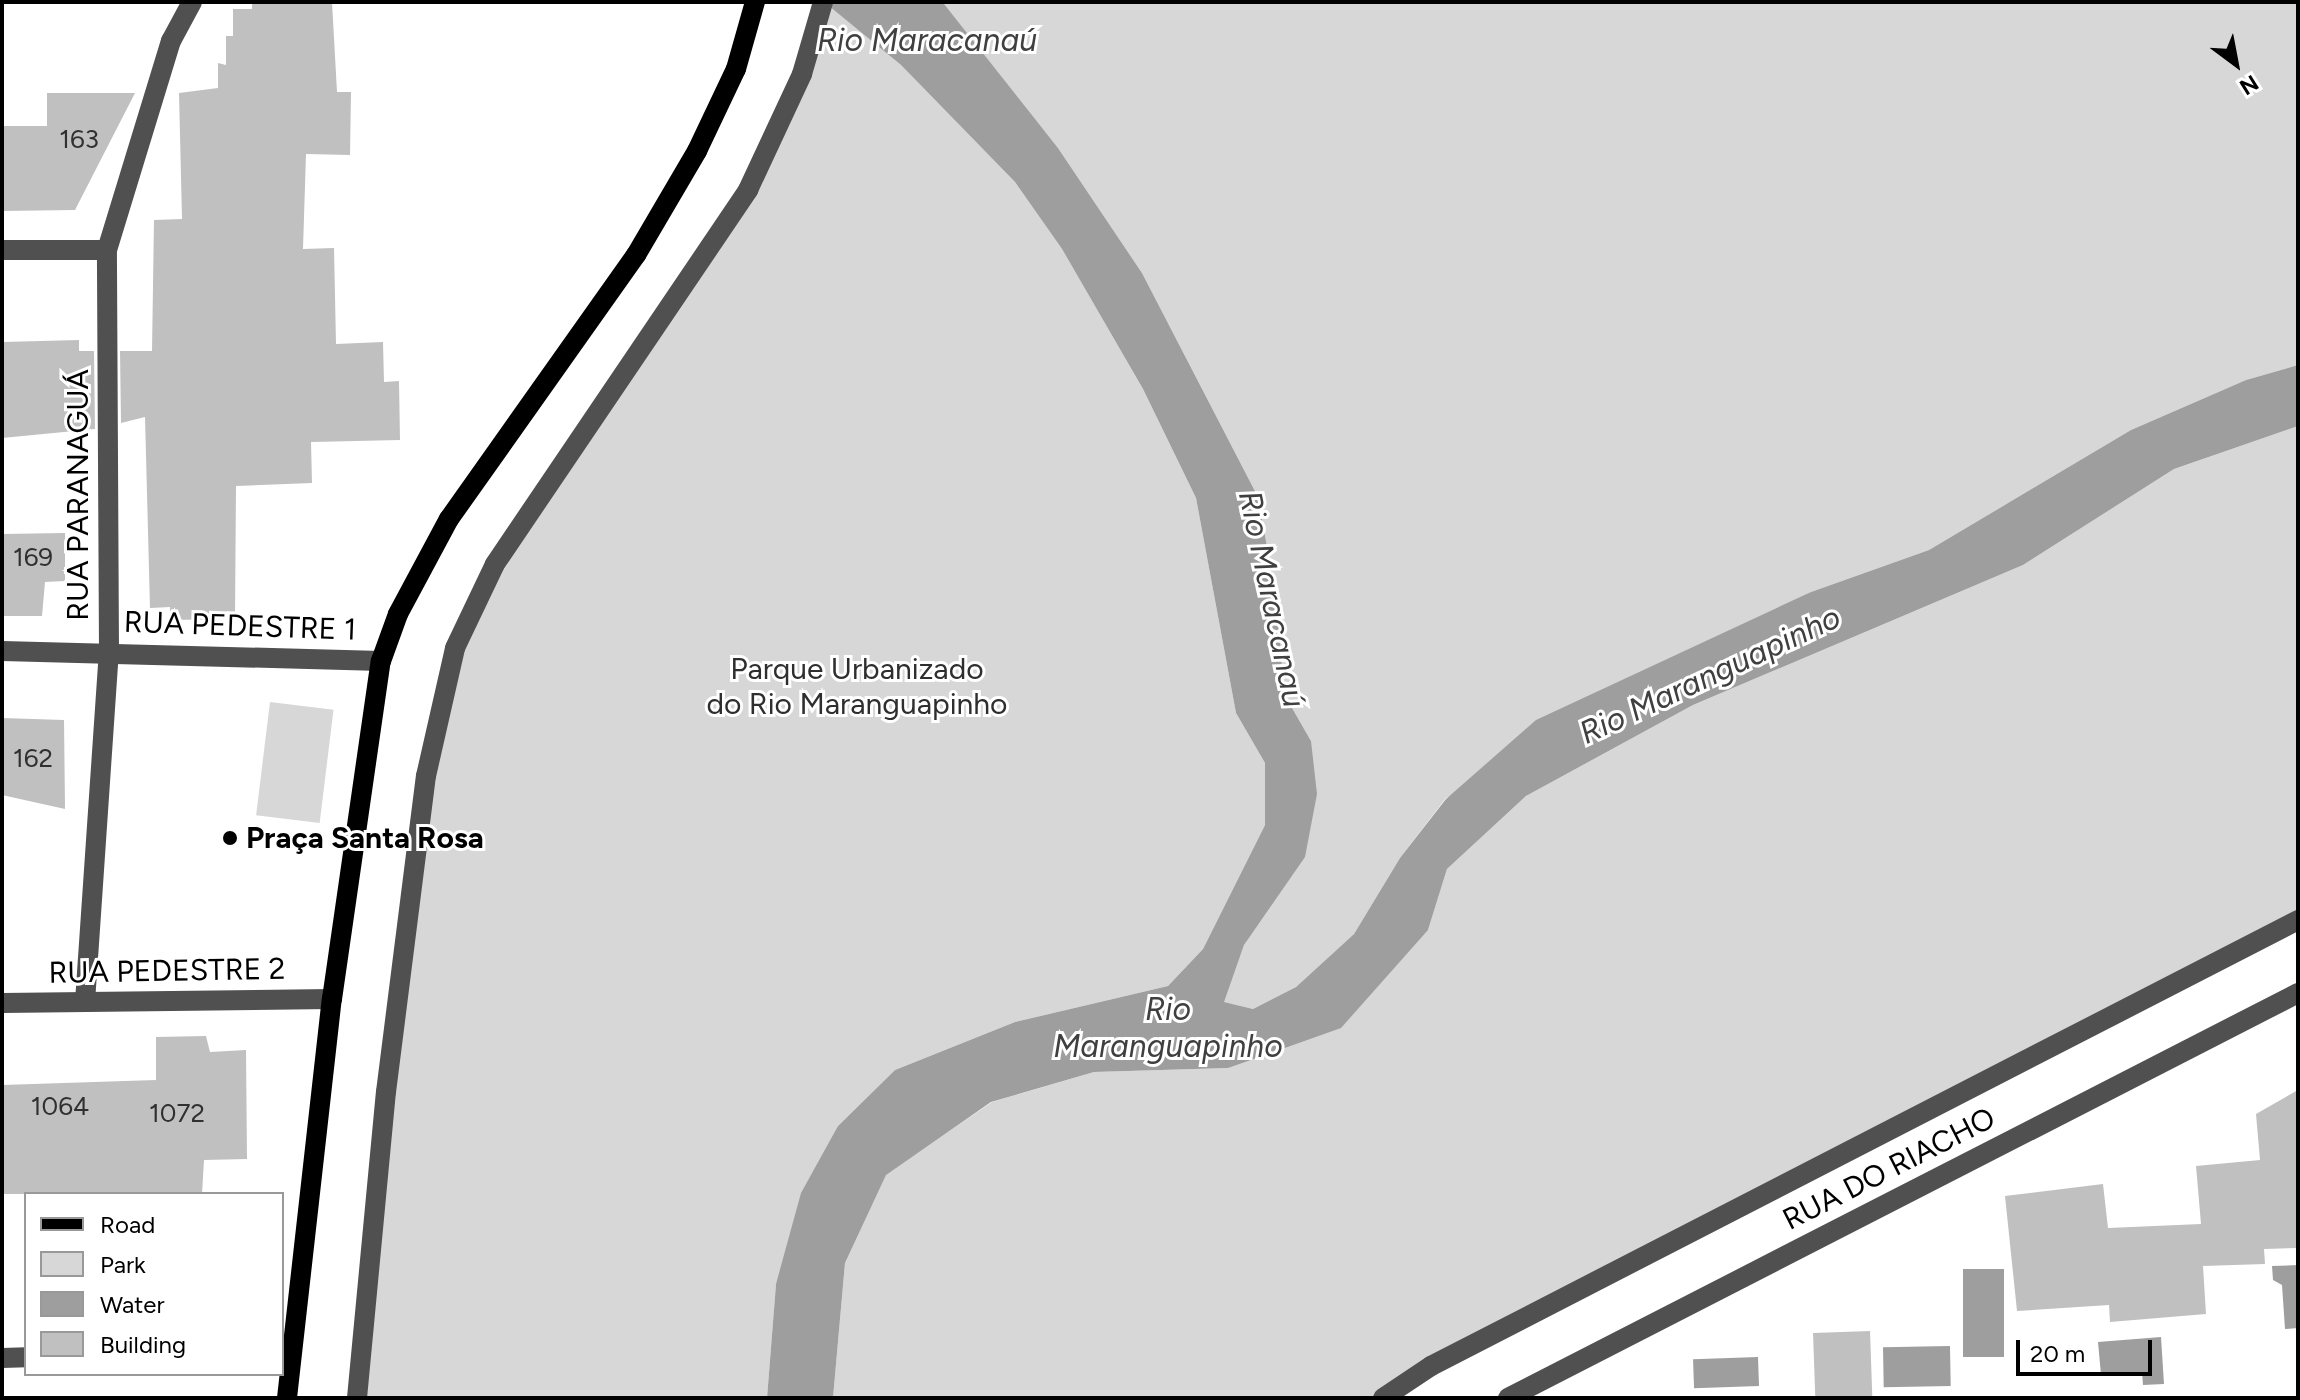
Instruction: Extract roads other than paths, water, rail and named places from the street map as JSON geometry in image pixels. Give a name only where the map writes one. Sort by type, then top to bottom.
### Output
[{"type":"main road","points":[[287,1398],[287,1355],[332,999],[381,661],[398,614],[449,519],[636,255],[697,151],[736,69],[755,2]]},
{"type":"street","name":"RUA PARANAGUÁ","points":[[85,1002],[109,651],[107,250],[171,41],[192,2]]},
{"type":"street","points":[[357,1398],[386,1092],[426,776],[455,648],[495,564],[748,190],[802,74],[823,2]]},
{"type":"street","points":[[2,250],[107,250]]},
{"type":"street","name":"RUA PEDESTRE 1","points":[[2,651],[109,651],[381,661]]},
{"type":"street","points":[[1383,1398],[1431,1366],[2298,920]]},
{"type":"street","name":"RUA DO RIACHO","points":[[1508,1398],[2298,993]]},
{"type":"street","name":"RUA PEDESTRE 2","points":[[2,1003],[332,999]]},
{"type":"street","points":[[2,1358],[24,1357]]},
{"type":"water","name":"Rio Maranguapinho","points":[[824,2],[944,4],[1058,148],[1142,273],[1258,497],[1277,602],[1284,694],[1311,741],[1317,794],[1305,857],[1244,945],[1224,1002],[1253,1009],[1296,987],[1354,934],[1400,858],[1446,799],[1536,720],[1811,592],[1929,550],[2131,430],[2246,380],[2298,365],[2298,426],[2174,469],[2023,565],[1693,705],[1526,796],[1447,869],[1428,930],[1341,1028],[1228,1068],[1094,1072],[991,1102],[886,1175],[845,1263],[833,1398],[767,1398],[776,1284],[801,1193],[838,1126],[895,1070],[1015,1022],[1168,986],[1203,949],[1265,825],[1265,763],[1236,713],[1196,498],[1143,389],[1062,249],[1015,182],[901,65]]},
{"type":"water","points":[[2298,1265],[2298,1328],[2285,1329],[2282,1285],[2273,1280],[2272,1266]]},
{"type":"water","points":[[1963,1269],[2004,1269],[2004,1357],[1963,1357]]},
{"type":"water","points":[[2161,1337],[2164,1384],[2143,1385],[2142,1372],[2101,1375],[2098,1342]]},
{"type":"water","points":[[1950,1346],[1951,1386],[1884,1387],[1883,1347]]},
{"type":"water","points":[[1758,1357],[1759,1386],[1694,1388],[1693,1359]]},
{"type":"place","name":"Praça Santa Rosa","points":[[230,838]]},
{"type":"water label","name":"Rio Maracanaú","points":[[927,40]]},
{"type":"water label","name":"Rio Maracanaú","points":[[1272,599]]},
{"type":"park label","name":"Parque Urbanizado do Rio Maranguapinho","points":[[857,686]]}]
